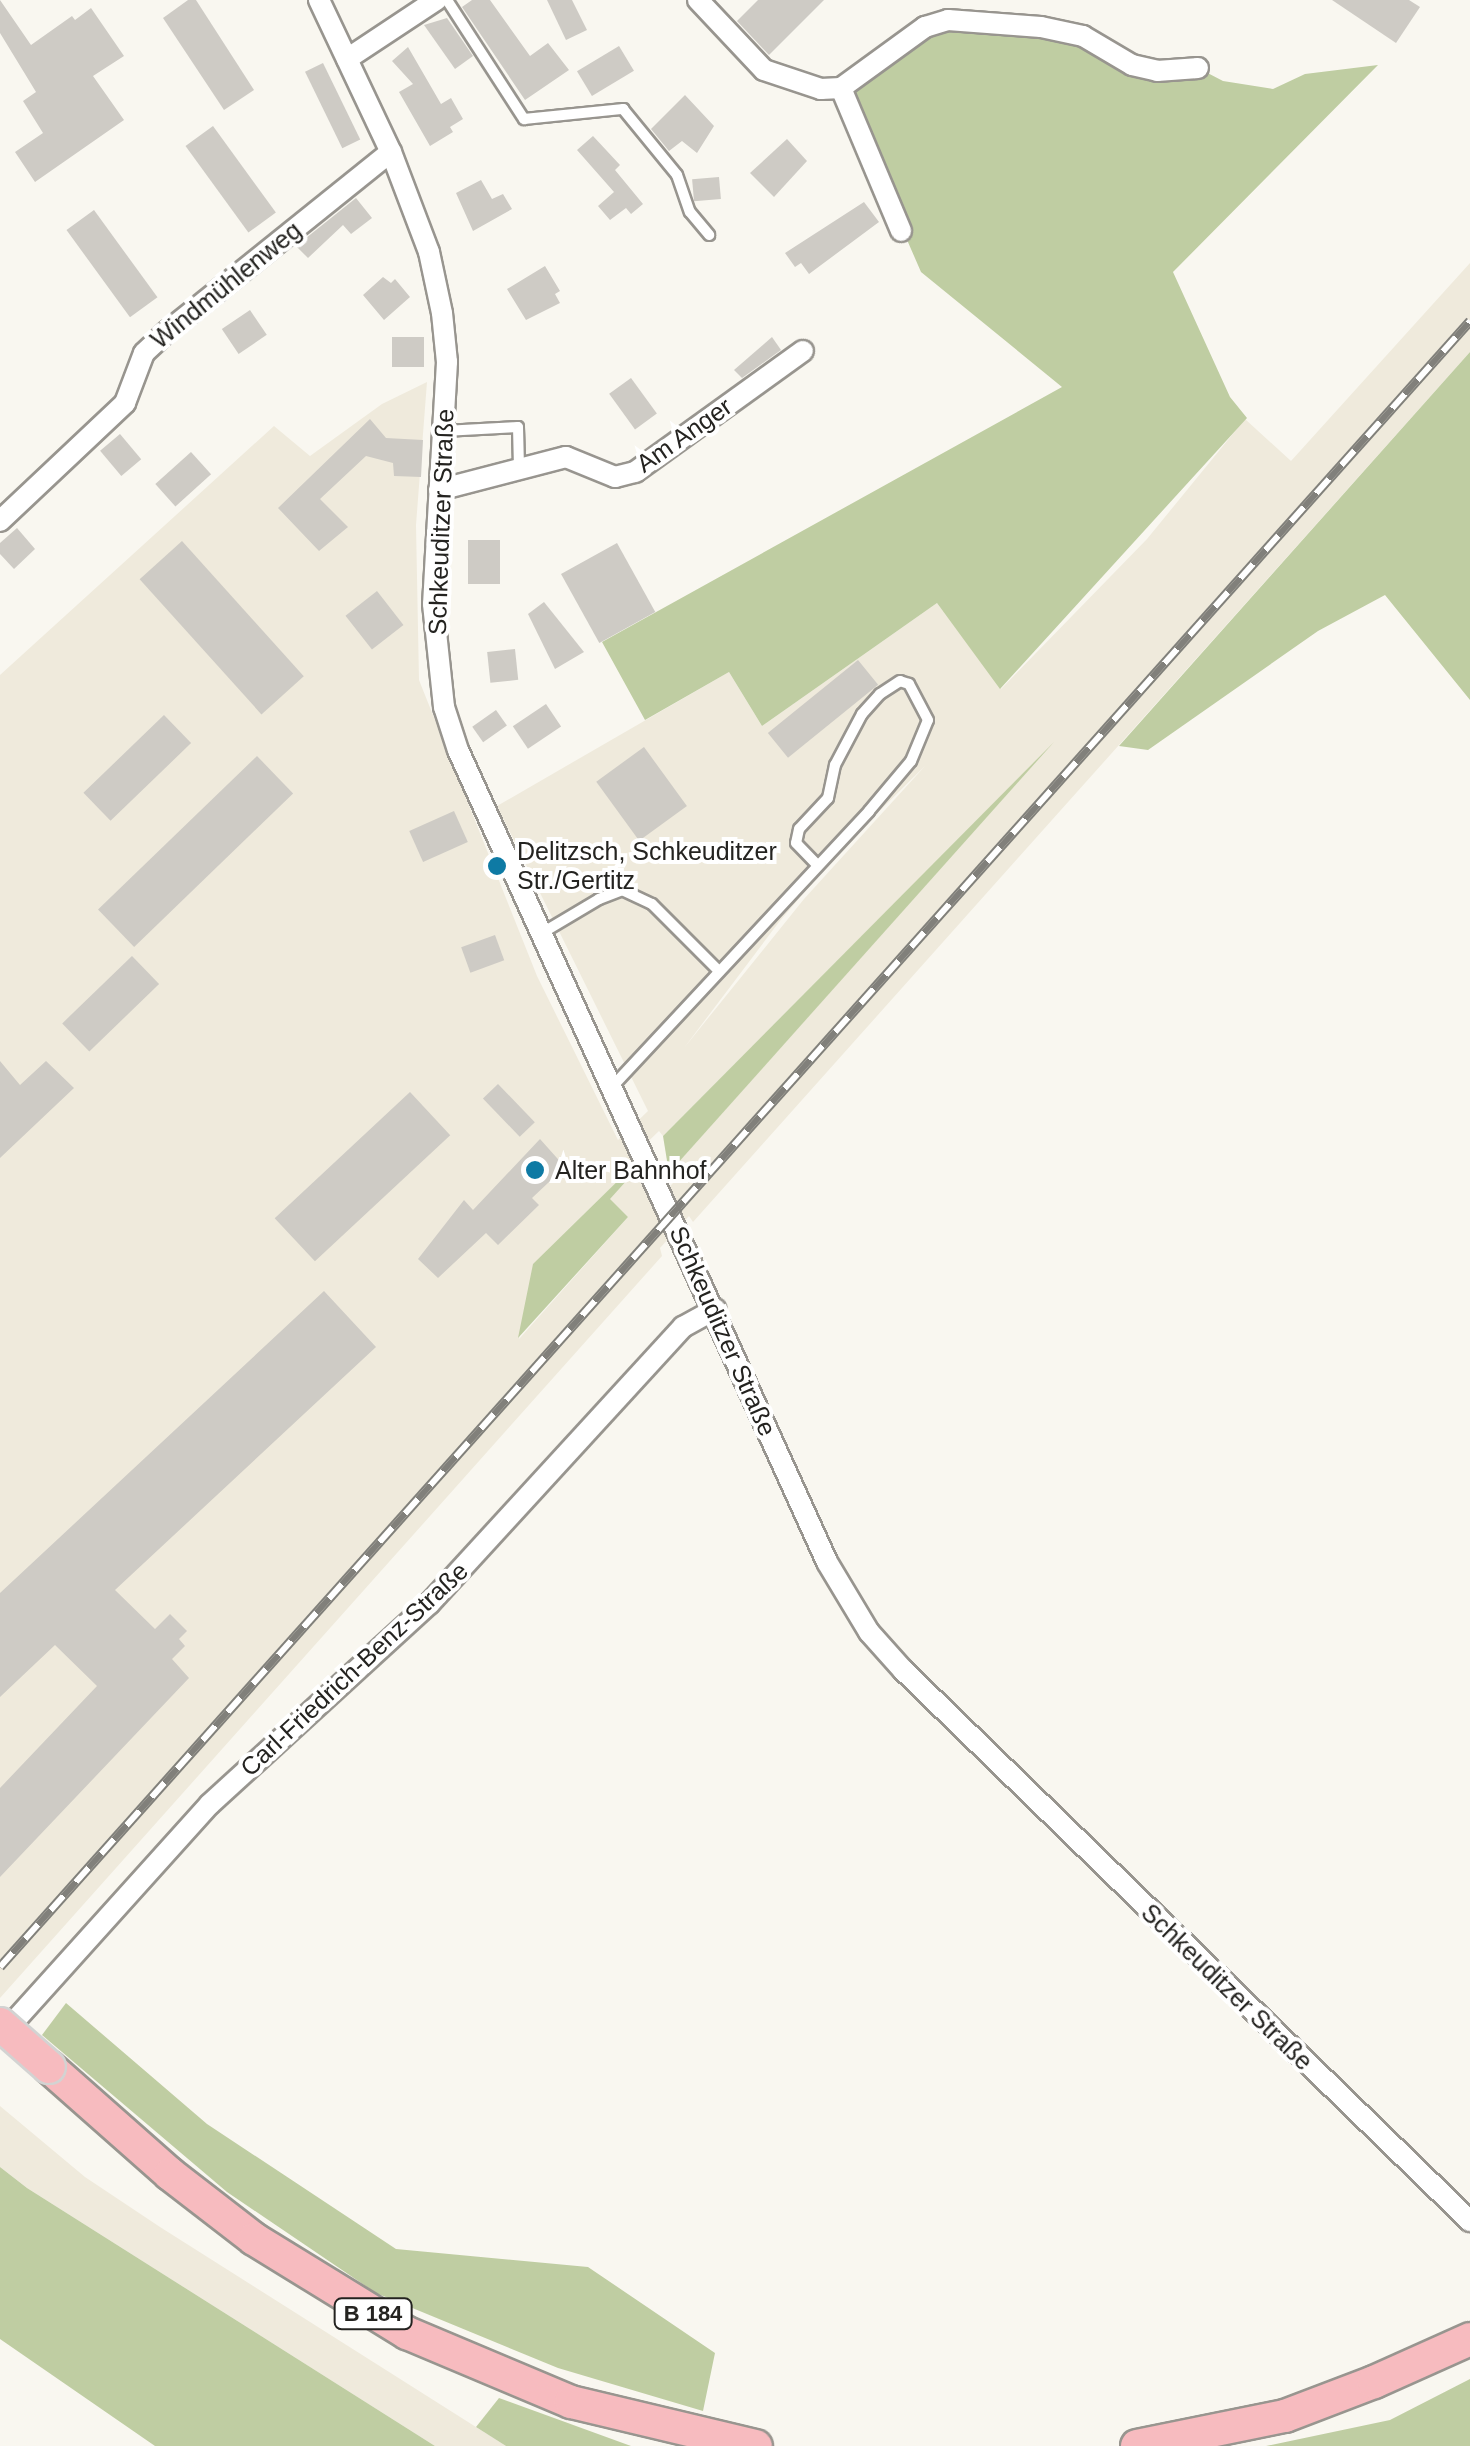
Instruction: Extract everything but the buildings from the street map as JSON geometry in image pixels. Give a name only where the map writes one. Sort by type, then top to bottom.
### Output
[{"type":"main road","name":"B 184","points":[[0,2024],[170,2174],[254,2239],[407,2333],[571,2402],[756,2446]]},
{"type":"main road","points":[[1137,2446],[1286,2416],[1470,2339]]},
{"type":"street","name":"Schkeuditzer Straße","points":[[320,0],[391,152],[429,252],[439,297],[447,362],[433,604],[444,707],[471,784],[715,1310],[827,1562],[869,1632],[973,1740],[1470,2221]]},
{"type":"street","points":[[347,59],[436,0]]},
{"type":"street","points":[[698,0],[764,70],[802,86],[841,88],[868,73],[925,27],[948,20],[1041,27],[1083,36],[1132,65],[1158,70],[1198,68]]},
{"type":"street","points":[[841,88],[901,231]]},
{"type":"street","name":"Windmühlenweg","points":[[0,521],[125,403],[144,354],[168,331],[391,152]]},
{"type":"street","name":"Am Anger","points":[[439,490],[566,456],[615,477],[635,472],[803,351]]},
{"type":"street","name":"Carl-Friedrich-Benz-Straße","points":[[0,2037],[210,1804],[429,1604],[683,1328],[715,1310]]},
{"type":"lane","points":[[447,0],[524,119],[623,109],[677,175],[690,212],[710,235]]},
{"type":"lane","points":[[444,431],[518,427],[520,468]]},
{"type":"lane","points":[[611,1088],[817,865],[918,752],[928,720],[909,684],[900,682],[880,694],[862,714],[836,765],[828,798],[799,830],[796,843],[817,865]]},
{"type":"lane","points":[[540,935],[598,898],[622,890],[652,904],[719,972]]},
{"type":"shaded area","points":[[1470,263],[1470,352],[693,1222],[689,1216],[660,1248],[662,1256],[0,1998],[0,675],[274,426],[310,456],[382,404],[427,382],[416,525],[419,680],[537,976],[618,1140],[648,1111],[497,806],[729,672],[762,726],[937,603],[1001,689],[1147,539],[1245,419],[1291,461]],"holes":[[[1035,762],[669,1173],[673,1183],[654,1204],[637,1169],[609,1199],[628,1217],[519,1339],[534,1264],[633,1166],[630,1159],[659,1131],[663,1136]],[[925,766],[804,899],[684,1048],[779,922],[844,846]]]},
{"type":"shaded area","points":[[0,2106],[85,2177],[506,2446],[435,2446],[27,2188],[0,2167]]},
{"type":"green space","points":[[949,27],[1041,27],[1132,65],[1198,68],[1223,81],[1273,89],[1305,74],[1378,65],[1173,272],[1230,397],[1247,418],[1000,689],[937,603],[762,726],[729,672],[645,720],[602,642],[1062,387],[921,272],[841,88],[918,40]]},
{"type":"green space","points":[[1470,352],[1470,700],[1385,595],[1318,631],[1148,750],[1119,746]]},
{"type":"green space","points":[[1054,742],[669,1173],[663,1136]]},
{"type":"green space","points":[[633,1166],[637,1169],[610,1199],[628,1217],[518,1338],[533,1264]]},
{"type":"green space","points":[[66,2003],[207,2124],[396,2249],[588,2267],[715,2353],[703,2411],[558,2368],[376,2293],[227,2192],[42,2035]]},
{"type":"green space","points":[[0,2167],[27,2188],[435,2446],[155,2446],[0,2339]]},
{"type":"green space","points":[[1470,2379],[1470,2446],[1266,2446],[1390,2420]]},
{"type":"green space","points":[[499,2398],[631,2446],[506,2446],[476,2427]]},
{"type":"railway","points":[[0,1967],[1470,321]]},
{"type":"place","name":"Delitzsch, Schkeuditzer Str./Gertitz","points":[[497,866]]},
{"type":"place","name":"Alter Bahnhof","points":[[535,1170]]}]
